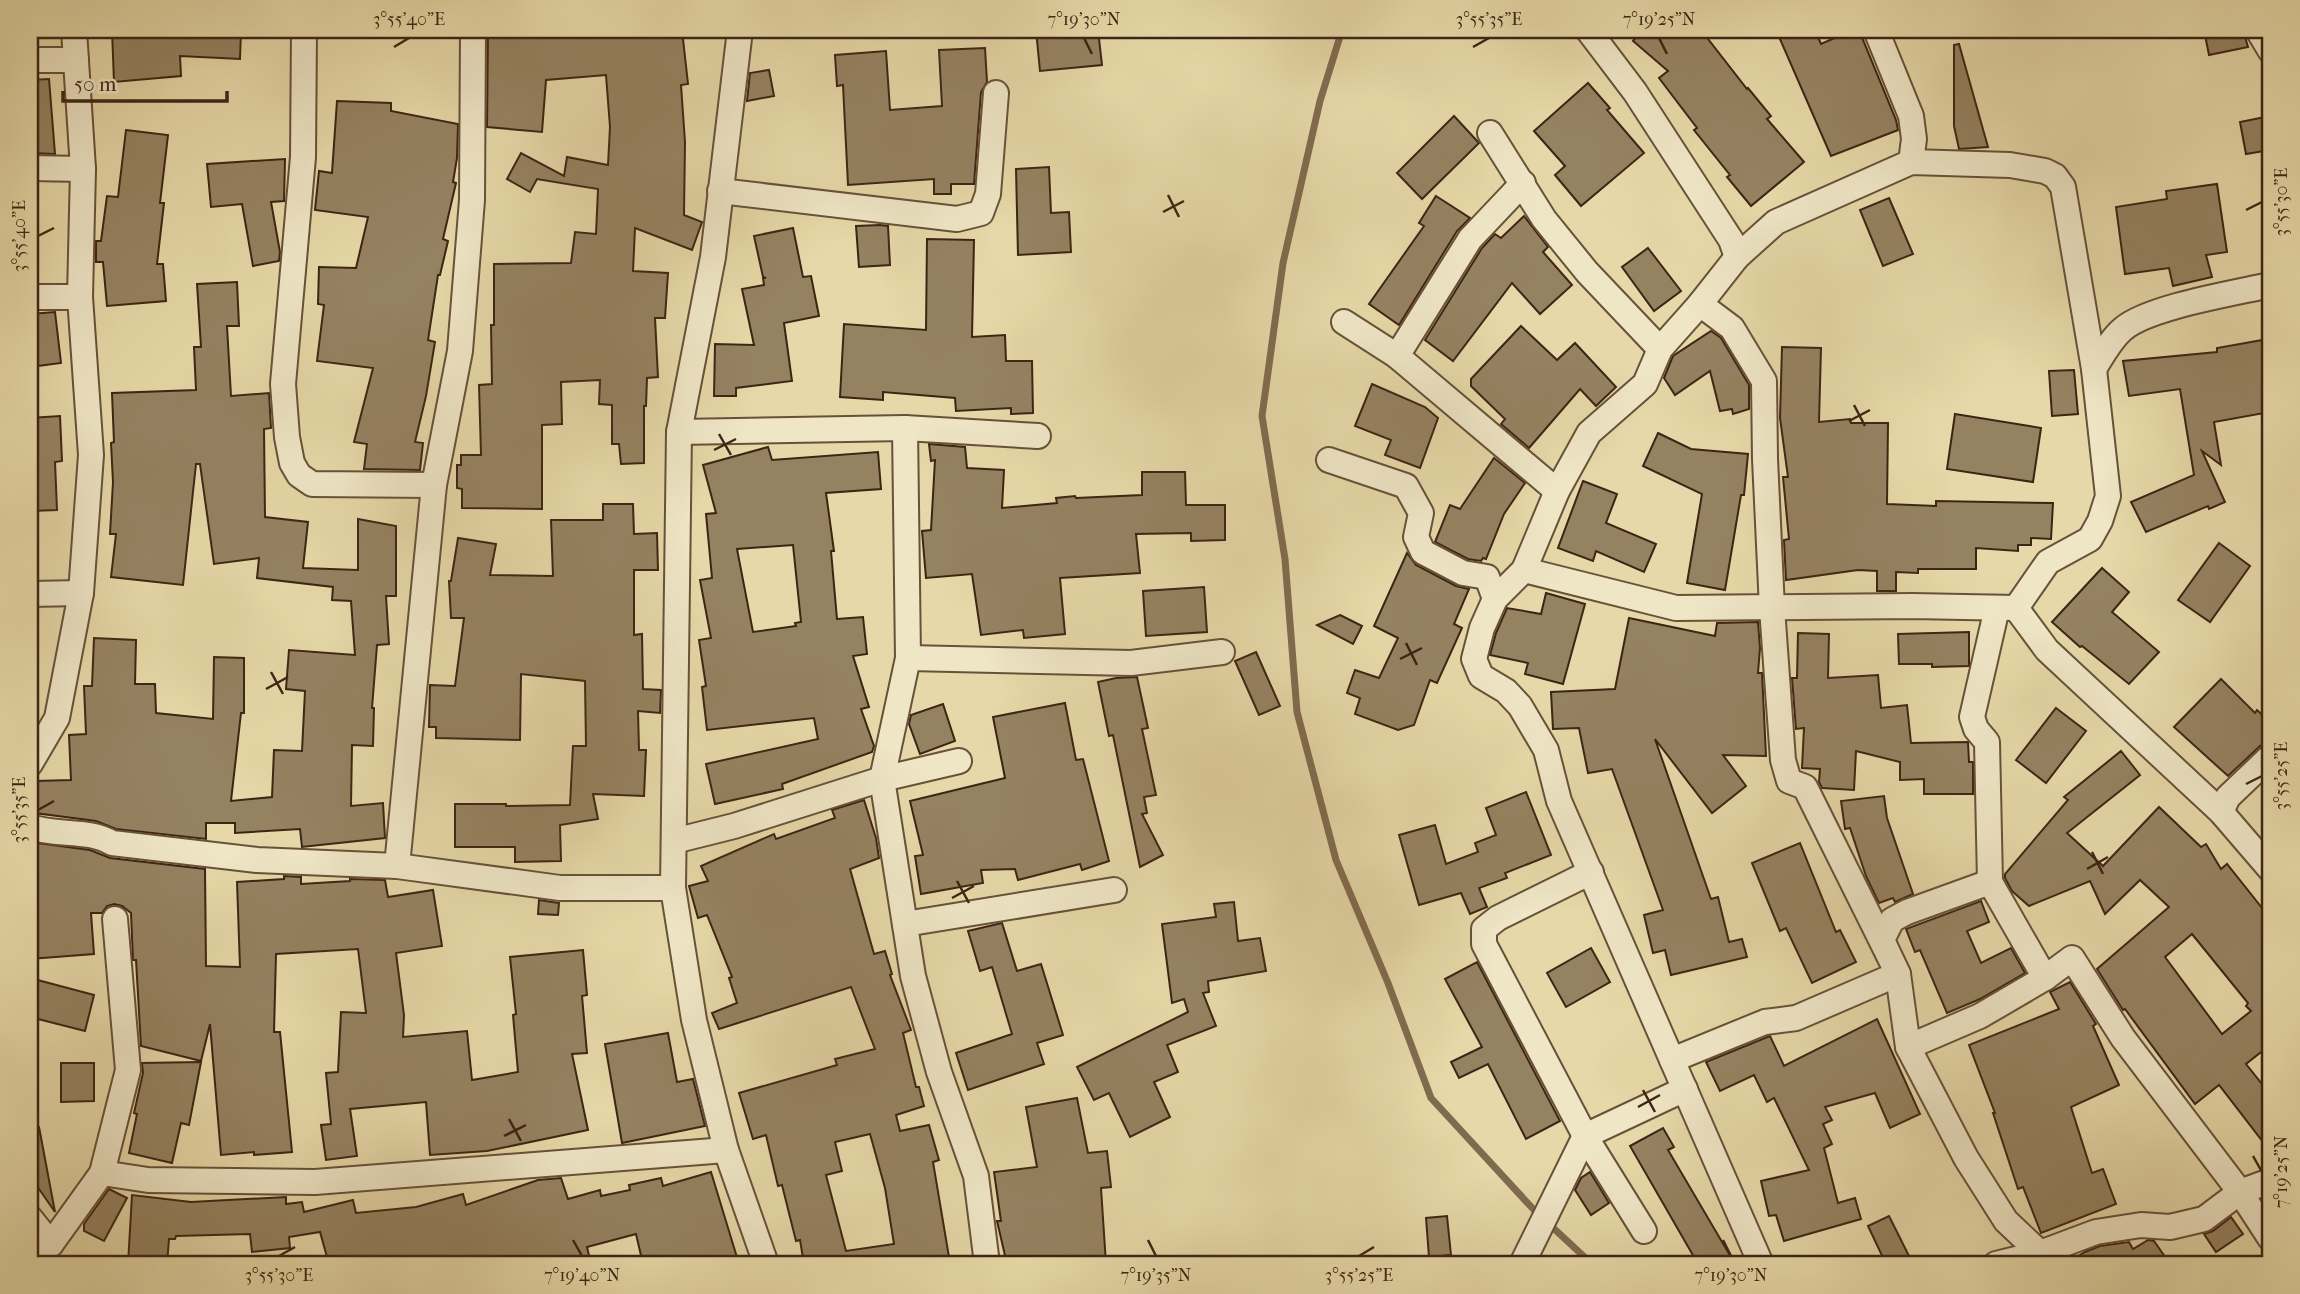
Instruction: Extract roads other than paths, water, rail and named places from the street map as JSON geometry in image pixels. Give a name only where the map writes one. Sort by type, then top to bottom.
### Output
[{"type":"street","points":[[30,764],[57,718],[81,593],[90,455],[80,297],[83,169],[74,30]]},
{"type":"street","points":[[304,30],[303,157],[283,384],[292,463],[299,475],[312,484],[434,485]]},
{"type":"street","points":[[397,866],[434,485],[460,351],[472,200],[474,30]]},
{"type":"street","points":[[740,30],[713,257],[679,432],[673,888],[694,1020],[726,1150],[766,1264]]},
{"type":"street","points":[[1588,30],[1642,102],[1731,240],[1737,257]]},
{"type":"street","points":[[1876,30],[1911,116],[1914,139],[1911,162]]},
{"type":"street","points":[[2258,30],[2270,50]]},
{"type":"street","points":[[30,60],[76,60]]},
{"type":"street","points":[[720,191],[957,219],[981,213],[988,194],[996,93]]},
{"type":"street","points":[[1490,134],[1544,219],[1578,261],[1660,349]]},
{"type":"street","points":[[1761,1264],[1559,801],[1546,750],[1520,706],[1506,691],[1481,676],[1474,659],[1482,628],[1495,599],[1524,570],[1557,491],[1589,433],[1645,384],[1660,349],[1737,257],[1776,222],[1911,162],[2010,164],[2045,171],[2055,176],[2063,187],[2094,369],[2108,496],[2100,521],[2090,539],[2048,562],[2007,608],[1972,717],[1976,729],[1987,743],[1990,882],[2045,978]]},
{"type":"street","points":[[30,168],[83,169]]},
{"type":"street","points":[[1397,356],[1470,239],[1523,183]]},
{"type":"street","points":[[2094,369],[2123,329],[2143,318],[2188,304],[2270,285]]},
{"type":"street","points":[[30,297],[80,297]]},
{"type":"street","points":[[1700,304],[1732,328],[1764,382],[1772,608],[1783,760],[1789,781],[1805,787],[1898,974]]},
{"type":"street","points":[[1344,322],[1397,356],[1557,491]]},
{"type":"street","points":[[679,432],[905,428],[1038,436]]},
{"type":"street","points":[[905,428],[908,658],[882,779],[914,976],[939,1072],[976,1176],[987,1264]]},
{"type":"street","points":[[1329,460],[1406,485],[1421,513],[1416,537],[1423,552],[1463,573],[1487,577],[1495,599]]},
{"type":"street","points":[[1524,570],[1676,608],[2007,608],[2047,650],[2221,812],[2270,869]]},
{"type":"street","points":[[30,594],[81,593]]},
{"type":"street","points":[[908,658],[1131,663],[1222,652]]},
{"type":"street","points":[[2221,812],[2228,797],[2270,757]]},
{"type":"street","points":[[674,841],[734,826],[882,779],[959,761]]},
{"type":"street","points":[[30,827],[47,833],[100,836],[112,843],[257,860],[397,866],[560,887],[673,888]]},
{"type":"street","points":[[1591,872],[1498,918],[1483,929],[1484,944],[1585,1136],[1644,1231]]},
{"type":"street","points":[[1990,882],[1892,920],[1882,940],[1898,974],[1908,1047],[1965,1158],[2006,1222],[2043,1259]]},
{"type":"street","points":[[905,924],[1114,890]]},
{"type":"street","points":[[31,1264],[51,1244],[102,1173],[128,1070],[115,919]]},
{"type":"street","points":[[1908,1047],[1980,1016],[2045,978],[2072,958],[2123,1038],[2240,1192],[2270,1238]]},
{"type":"street","points":[[1672,1060],[1765,1022],[1796,1018],[1898,974]]},
{"type":"street","points":[[1522,1264],[1585,1136],[1685,1090]]},
{"type":"street","points":[[102,1173],[148,1180],[315,1182],[726,1150]]},
{"type":"street","points":[[1996,1264],[2043,1259],[2096,1232],[2141,1225],[2171,1227],[2204,1219],[2240,1192],[2270,1181]]},
{"type":"street","points":[[30,1218],[51,1244]]},
{"type":"waterway","points":[[1342,30],[1320,101],[1283,263],[1262,416],[1285,559],[1297,712],[1336,860],[1388,983],[1431,1098],[1535,1211],[1592,1264]]}]
